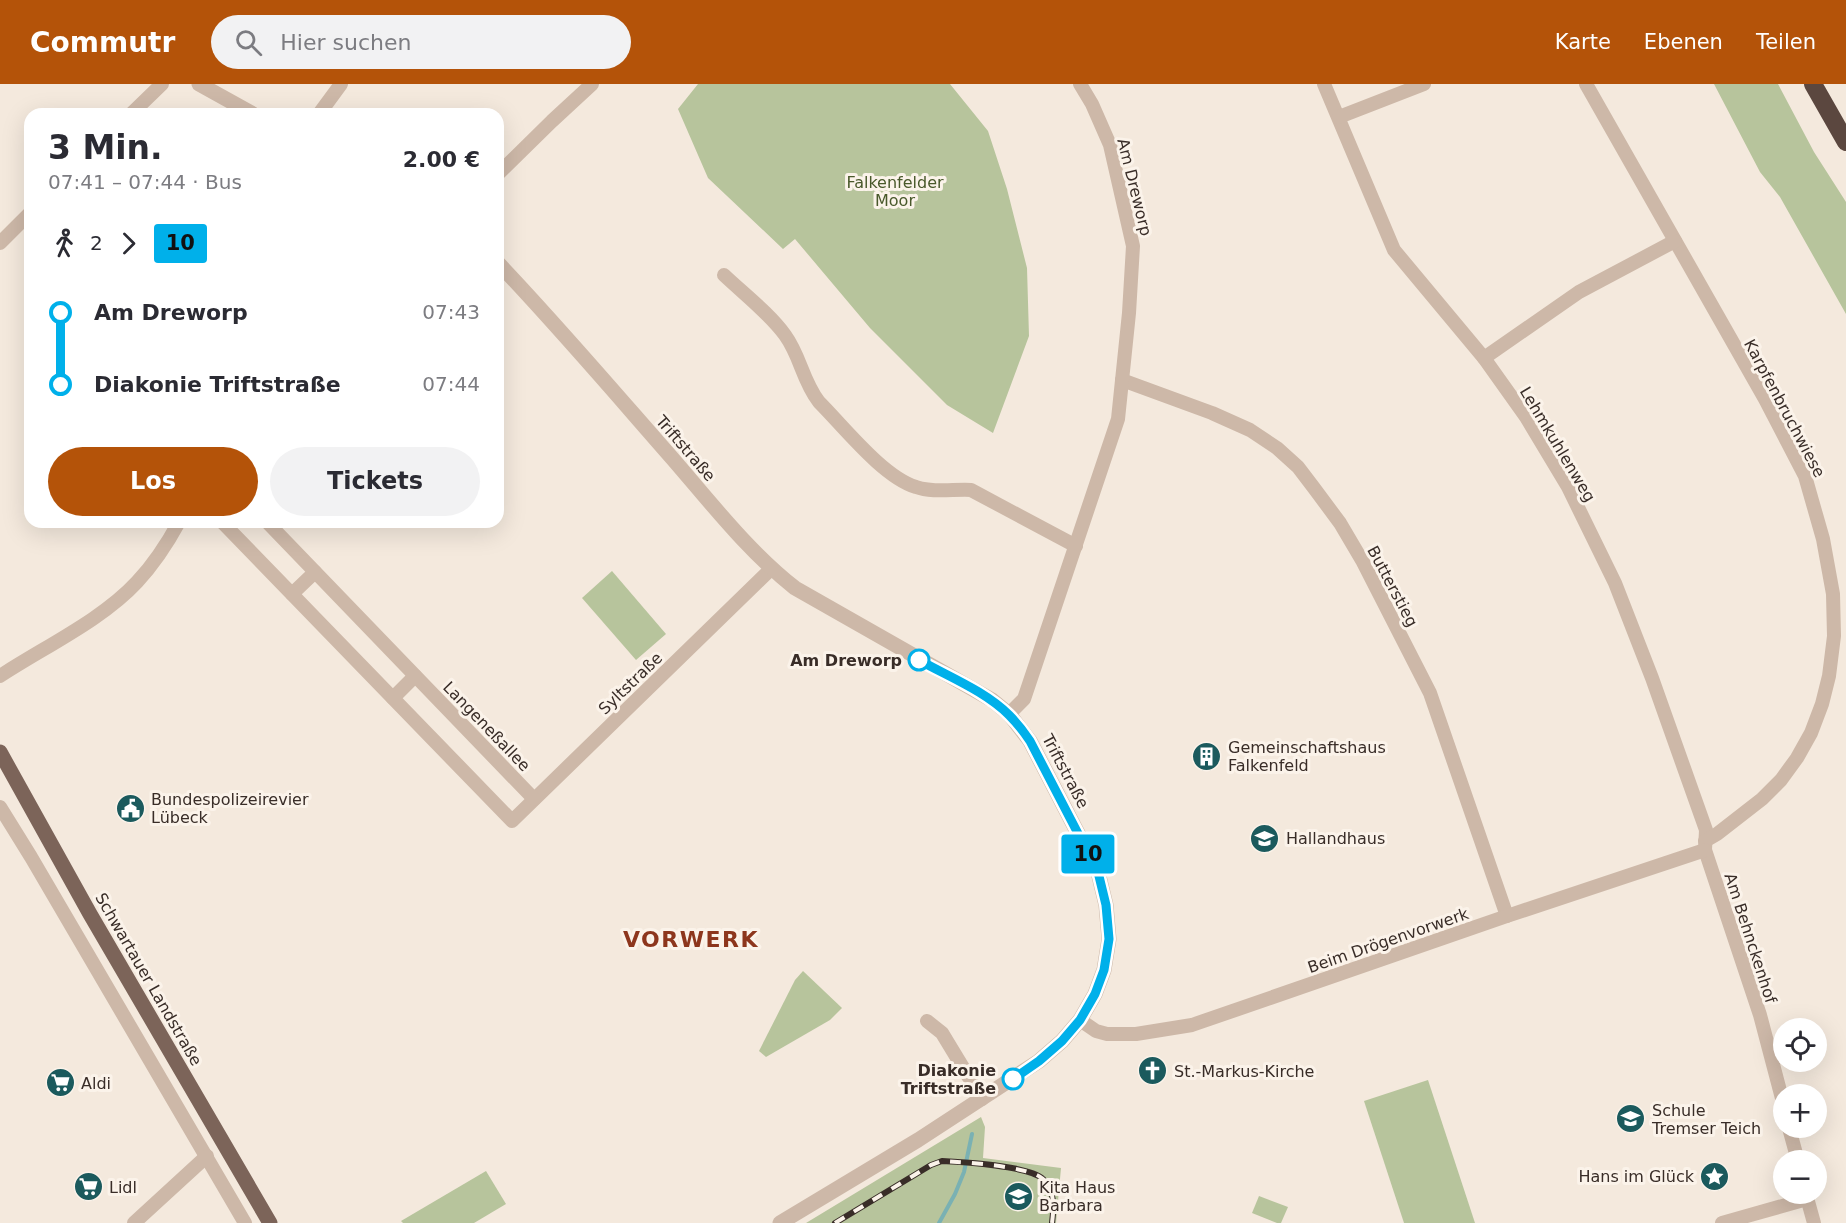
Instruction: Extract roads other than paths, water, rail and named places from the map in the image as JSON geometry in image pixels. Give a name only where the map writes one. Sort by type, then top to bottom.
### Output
[{"type":"highway","points":[[1813,84],[1846,142]]},
{"type":"main road","name":"Schwartauer Landstraße","points":[[0,752],[90,914],[270,1223]]},
{"type":"street","points":[[137,108],[162,84]]},
{"type":"street","points":[[199,84],[242,108]]},
{"type":"street","points":[[323,108],[341,84]]},
{"type":"street","points":[[504,168],[592,84]]},
{"type":"street","name":"Am Dreworp","points":[[1009,714],[1024,699],[1118,419],[1129,313],[1133,246],[1110,145],[1092,104],[1080,84]]},
{"type":"street","name":"Lehmkuhlenweg","points":[[1324,84],[1394,250],[1484,358],[1526,417],[1568,488],[1615,583],[1652,678],[1706,830],[1705,846]]},
{"type":"street","points":[[1339,117],[1424,84]]},
{"type":"street","name":"Karpfenbruchwiese","points":[[1586,84],[1765,399],[1805,476],[1823,539],[1833,594],[1834,636],[1829,676],[1811,733],[1781,780],[1762,799],[1705,846]]},
{"type":"street","points":[[0,243],[24,219]]},
{"type":"street","points":[[1484,358],[1580,292],[1675,241]]},
{"type":"street","name":"Triftstraße","points":[[504,269],[548,316],[725,520],[771,569],[795,588],[992,700],[1009,714],[1030,741],[1098,872],[1106,905],[1109,939],[1104,970],[1095,994],[1080,1020],[1062,1041],[1039,1061],[982,1099],[780,1223]]},
{"type":"street","points":[[724,275],[784,334],[798,356],[809,389],[889,474],[916,488],[971,490],[1076,546]]},
{"type":"street","name":"Butterstieg","points":[[1122,380],[1250,430],[1277,448],[1298,467],[1340,523],[1363,562],[1430,693],[1507,916]]},
{"type":"street","points":[[0,676],[88,621],[136,584],[157,560],[176,528]]},
{"type":"street","points":[[228,528],[393,698],[415,676]]},
{"type":"street","name":"Langeneßallee","points":[[273,528],[534,799]]},
{"type":"street","name":"Syltstraße","points":[[393,698],[512,821],[771,569]]},
{"type":"street","points":[[292,594],[315,572]]},
{"type":"street","points":[[0,807],[245,1223]]},
{"type":"street","name":"Beim Drögenvorwerk","points":[[1080,1020],[1096,1031],[1107,1034],[1136,1034],[1192,1025],[1705,846]]},
{"type":"street","name":"Am Behnckenhof","points":[[1705,846],[1760,1015],[1778,1084]]},
{"type":"street","points":[[927,1021],[942,1033],[982,1099]]},
{"type":"street","points":[[134,1223],[207,1156]]},
{"type":"street","points":[[1722,1223],[1782,1204]]},
{"type":"street","points":[[1809,1204],[1815,1223]]},
{"type":"waterway","points":[[939,1223],[964,1172],[972,1134]]},
{"type":"railway","points":[[835,1223],[931,1165],[942,1161],[995,1166],[1036,1175],[1043,1179],[1050,1188],[1053,1205],[1052,1223]]},
{"type":"place","name":"Am Dreworp","points":[[919,660]]},
{"type":"place","name":"Gemeinschaftshaus Falkenfeld","points":[[1207,756]]},
{"type":"place","name":"Bundespolizeirevier Lübeck","points":[[130,808]]},
{"type":"place","name":"Hallandhaus","points":[[1265,838]]},
{"type":"place","name":"St.-Markus-Kirche","points":[[1153,1071]]},
{"type":"place","name":"Diakonie Triftstraße","points":[[1013,1079]]},
{"type":"place","name":"Aldi","points":[[60,1083]]},
{"type":"place","name":"Schule Tremser Teich","points":[[1631,1119]]},
{"type":"place","name":"Hans im Glück","points":[[1715,1176]]},
{"type":"place","name":"Lidl","points":[[88,1187]]},
{"type":"place","name":"Kita Haus Barbara","points":[[1018,1196]]},
{"type":"district","name":"VORWERK","points":[[691,939]]},
{"type":"park label","name":"Falkenfelder Moor","points":[[895,191]]}]
